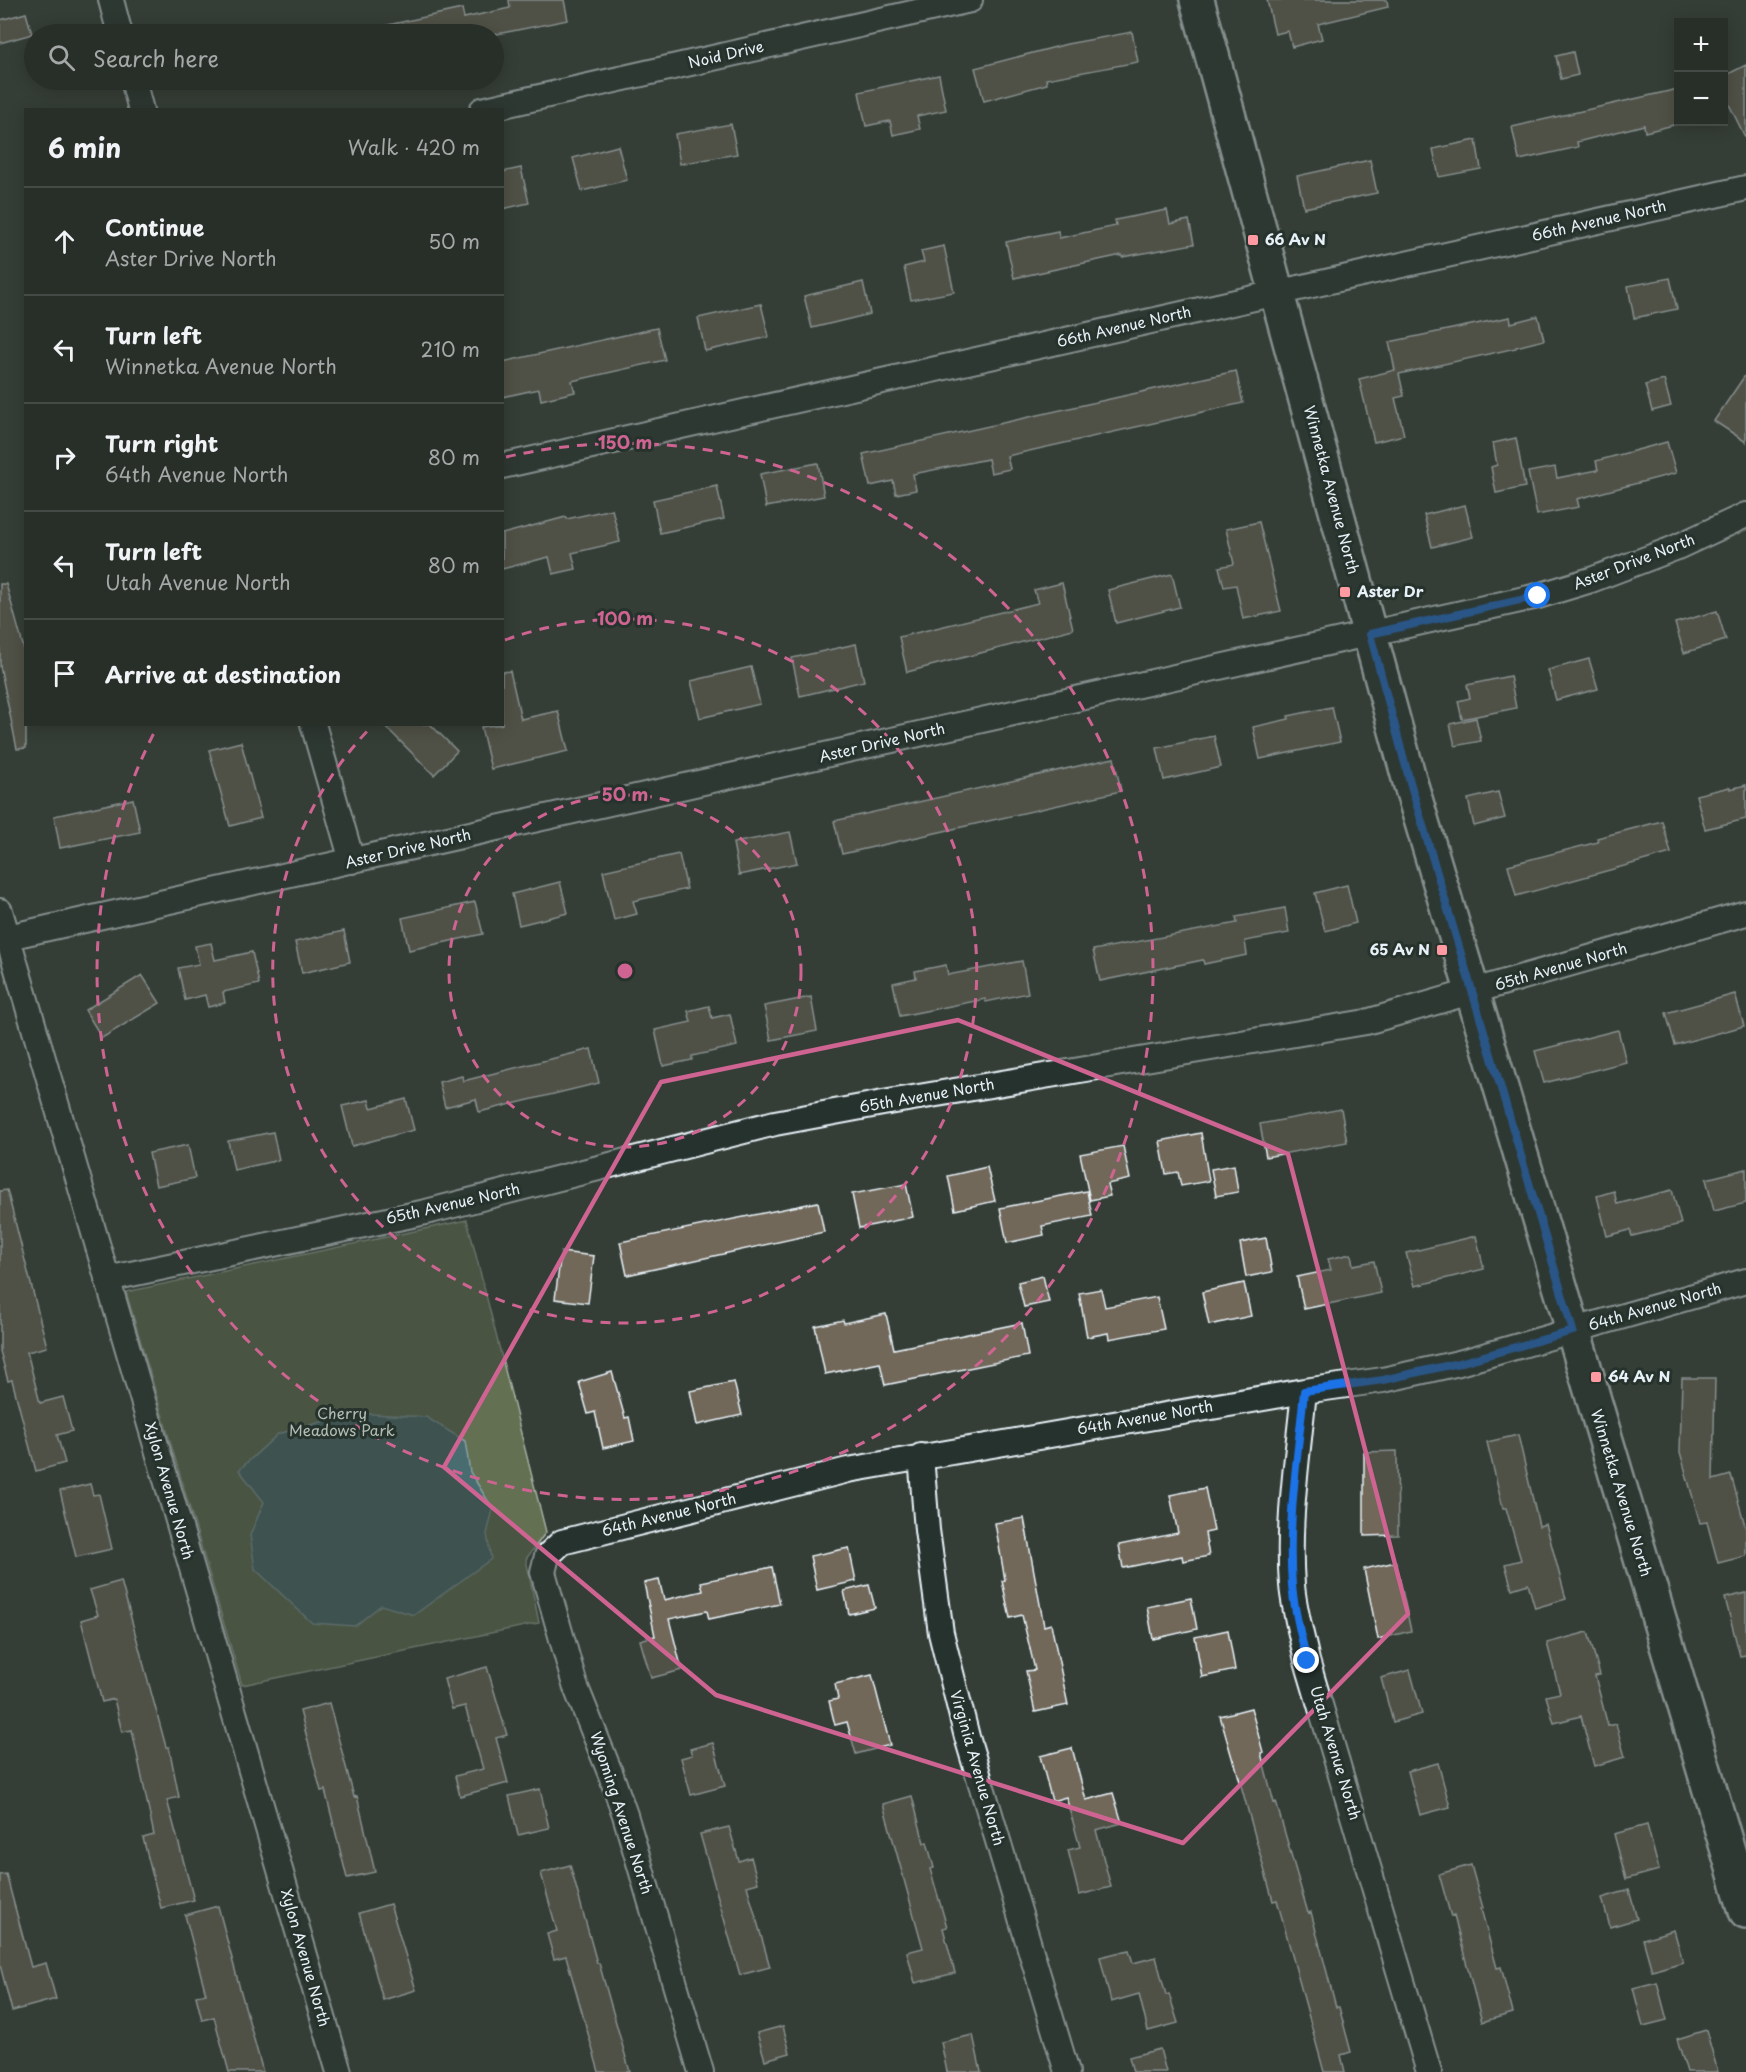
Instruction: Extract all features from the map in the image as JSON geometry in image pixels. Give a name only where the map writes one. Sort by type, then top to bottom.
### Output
[{"type":"street","points":[[111,0],[117,24]]},
{"type":"street","name":"Noid Drive","points":[[491,108],[970,0]]},
{"type":"street","name":"Winnetka Avenue North","points":[[1197,0],[1410,782],[1746,1911]]},
{"type":"street","points":[[136,90],[140,108]]},
{"type":"street","name":"66th Avenue North","points":[[504,466],[1746,188]]},
{"type":"street","name":"Aster Drive North","points":[[8,937],[1538,596],[1591,580],[1675,548],[1746,515]]},
{"type":"street","points":[[314,726],[352,861]]},
{"type":"street","name":"Xylon Avenue North","points":[[0,911],[339,2072]]},
{"type":"street","name":"65th Avenue North","points":[[107,1279],[426,1212],[775,1123],[1366,1022],[1746,913]]},
{"type":"street","name":"64th Avenue North","points":[[547,1556],[562,1542],[848,1470],[1304,1391],[1383,1380],[1459,1363],[1746,1281]]},
{"type":"street","name":"Utah Avenue North","points":[[1304,1391],[1292,1505],[1292,1586],[1307,1661],[1429,2072]]},
{"type":"street","name":"Virginia Avenue North","points":[[921,1456],[927,1530],[941,1633],[967,1737],[1067,2072]]},
{"type":"street","name":"Wyoming Avenue North","points":[[547,1556],[543,1572],[575,1685],[625,1815],[701,2072]]},
{"type":"highlighted area","points":[[958,1020],[1288,1154],[1408,1614],[1183,1843],[716,1695],[444,1467],[661,1082]]},
{"type":"green space","name":"Cherry Meadows Park","points":[[467,1220],[546,1532],[526,1559],[539,1623],[242,1685],[126,1292]]},
{"type":"water","points":[[354,1413],[426,1417],[465,1441],[470,1472],[493,1509],[487,1534],[491,1559],[414,1615],[381,1605],[355,1626],[312,1623],[255,1569],[250,1535],[264,1502],[239,1470],[278,1434]]},
{"type":"building","points":[[509,0],[564,0],[568,20],[504,33],[504,24],[392,24],[462,9],[464,18],[510,8]]},
{"type":"building","points":[[1267,0],[1387,0],[1388,7],[1318,24],[1322,39],[1292,47],[1288,31],[1275,34]]},
{"type":"building","points":[[26,13],[29,24],[24,24],[24,36],[0,43],[0,20]]},
{"type":"building","points":[[1132,32],[1138,62],[1046,79],[1047,84],[984,101],[975,68],[1067,44]]},
{"type":"building","points":[[1573,52],[1578,75],[1561,79],[1556,56]]},
{"type":"building","points":[[1746,65],[1746,139],[1728,102],[1728,74]]},
{"type":"building","points":[[939,75],[946,110],[917,116],[920,129],[893,135],[890,121],[866,126],[859,92]]},
{"type":"building","points":[[1674,90],[1674,125],[1645,132],[1644,125],[1577,142],[1578,147],[1519,160],[1512,127]]},
{"type":"building","points":[[731,124],[737,154],[680,164],[675,134]]},
{"type":"building","points":[[1476,140],[1481,169],[1439,177],[1433,149]]},
{"type":"building","points":[[618,146],[627,180],[582,191],[573,158]]},
{"type":"building","points":[[1370,160],[1377,193],[1304,208],[1297,176]]},
{"type":"building","points":[[521,168],[529,203],[504,209],[504,172]]},
{"type":"building","points":[[1167,210],[1170,224],[1189,220],[1194,244],[1122,257],[1122,255],[1014,278],[1006,242],[1058,231],[1059,238],[1116,226],[1115,220]]},
{"type":"building","points":[[944,246],[954,292],[911,300],[904,267],[924,262],[921,251]]},
{"type":"building","points":[[1670,278],[1677,309],[1634,318],[1628,286]]},
{"type":"building","points":[[863,282],[870,314],[812,328],[804,296]]},
{"type":"building","points":[[761,304],[769,337],[705,351],[698,318]]},
{"type":"building","points":[[1538,316],[1544,340],[1399,374],[1404,396],[1395,398],[1404,435],[1374,442],[1359,379],[1395,370],[1389,342],[1510,317],[1511,323]]},
{"type":"building","points":[[657,328],[665,360],[572,381],[575,392],[541,400],[539,389],[504,397],[504,362]]},
{"type":"building","points":[[1236,371],[1243,403],[1007,456],[1010,469],[991,473],[988,459],[913,474],[916,490],[896,494],[893,481],[870,486],[863,454]]},
{"type":"building","points":[[1746,374],[1746,442],[1714,421]]},
{"type":"building","points":[[1664,380],[1671,406],[1652,411],[1645,385]]},
{"type":"building","points":[[1516,438],[1525,487],[1496,493],[1491,467],[1497,465],[1493,443]]},
{"type":"building","points":[[1667,442],[1676,473],[1577,499],[1579,507],[1537,515],[1528,472],[1555,467],[1557,478],[1598,470],[1596,461]]},
{"type":"building","points":[[818,463],[824,496],[766,507],[760,474]]},
{"type":"building","points":[[717,486],[724,519],[660,533],[653,500]]},
{"type":"building","points":[[1465,505],[1473,537],[1432,547],[1424,515]]},
{"type":"building","points":[[612,509],[620,542],[572,553],[576,569],[553,574],[549,557],[504,568],[504,533],[566,517],[567,519]]},
{"type":"building","points":[[1259,522],[1281,611],[1243,619],[1236,585],[1224,587],[1219,567],[1234,564],[1226,529]]},
{"type":"building","points":[[1172,574],[1180,607],[1116,623],[1108,590]]},
{"type":"building","points":[[1062,583],[1073,629],[907,672],[899,637],[1038,603],[1034,590]]},
{"type":"building","points":[[0,584],[6,584],[24,649],[26,748],[17,749],[0,666]]},
{"type":"building","points":[[1717,611],[1726,640],[1684,653],[1675,623]]},
{"type":"building","points":[[856,644],[864,681],[800,696],[792,658]]},
{"type":"building","points":[[1589,659],[1598,689],[1556,700],[1548,670]]},
{"type":"building","points":[[751,667],[760,704],[700,718],[691,681]]},
{"type":"building","points":[[510,671],[521,719],[558,711],[568,751],[491,769],[481,727],[504,726],[504,672]]},
{"type":"building","points":[[1510,676],[1516,708],[1462,719],[1458,701],[1470,698],[1467,685]]},
{"type":"building","points":[[1332,707],[1340,742],[1260,759],[1253,727],[1289,719],[1288,716]]},
{"type":"building","points":[[1476,718],[1481,741],[1455,746],[1450,724]]},
{"type":"building","points":[[385,726],[432,726],[457,751],[434,775]]},
{"type":"building","points":[[1214,736],[1221,767],[1164,780],[1157,748]]},
{"type":"building","points":[[241,742],[261,818],[230,826],[209,750]]},
{"type":"building","points":[[1114,758],[1121,791],[842,854],[834,821]]},
{"type":"building","points":[[1746,785],[1746,819],[1705,829],[1696,795]]},
{"type":"building","points":[[1498,792],[1505,818],[1474,826],[1468,799]]},
{"type":"building","points":[[133,799],[140,832],[60,848],[54,816]]},
{"type":"building","points":[[1662,821],[1671,853],[1516,896],[1508,865],[1598,842],[1597,838]]},
{"type":"building","points":[[790,832],[797,863],[739,875],[733,843]]},
{"type":"building","points":[[679,854],[687,889],[633,901],[637,914],[614,920],[603,871]]},
{"type":"building","points":[[560,882],[568,913],[519,925],[512,894]]},
{"type":"building","points":[[1347,885],[1356,923],[1325,931],[1315,893]]},
{"type":"building","points":[[475,902],[483,934],[409,950],[402,918]]},
{"type":"building","points":[[1285,908],[1289,933],[1245,941],[1247,955],[1204,964],[1203,960],[1100,981],[1093,950],[1237,923],[1236,917]]},
{"type":"building","points":[[344,931],[350,962],[302,973],[295,942]]},
{"type":"building","points":[[211,943],[215,960],[252,952],[259,984],[223,992],[225,1003],[208,1007],[205,995],[185,1000],[178,968],[199,964],[195,946]]},
{"type":"building","points":[[1022,961],[1028,993],[900,1016],[893,983],[916,978],[915,971],[946,965],[948,975]]},
{"type":"building","points":[[142,975],[160,1003],[102,1038],[85,1010]]},
{"type":"building","points":[[1735,994],[1744,1026],[1675,1045],[1666,1013]]},
{"type":"building","points":[[811,997],[817,1031],[771,1040],[764,1006]]},
{"type":"building","points":[[709,1006],[712,1018],[730,1014],[737,1046],[692,1056],[692,1060],[663,1066],[655,1030],[691,1022],[688,1011]]},
{"type":"building","points":[[1618,1030],[1626,1062],[1544,1083],[1535,1051]]},
{"type":"building","points":[[591,1049],[599,1083],[479,1112],[476,1099],[445,1107],[439,1082],[462,1076],[463,1081]]},
{"type":"building","points":[[406,1099],[414,1130],[352,1146],[342,1106],[369,1100],[371,1108]]},
{"type":"building","points":[[1341,1109],[1347,1142],[1266,1157],[1260,1124]]},
{"type":"building","points":[[273,1132],[279,1160],[234,1170],[228,1141]]},
{"type":"building","points":[[1201,1133],[1209,1181],[1181,1186],[1178,1172],[1166,1174],[1160,1141]]},
{"type":"building","points":[[188,1145],[195,1178],[156,1186],[149,1153]]},
{"type":"building","points":[[1123,1146],[1130,1179],[1107,1184],[1110,1196],[1090,1200],[1080,1154]]},
{"type":"building","points":[[1234,1165],[1238,1192],[1216,1196],[1211,1169]]},
{"type":"building","points":[[987,1167],[995,1201],[955,1210],[948,1176]]},
{"type":"building","points":[[1746,1169],[1746,1203],[1714,1211],[1706,1179]]},
{"type":"building","points":[[906,1184],[913,1217],[859,1228],[852,1194]]},
{"type":"building","points":[[7,1190],[47,1347],[27,1352],[40,1403],[63,1397],[72,1431],[57,1435],[65,1463],[36,1471],[12,1380],[8,1381],[0,1351],[0,1191]]},
{"type":"building","points":[[1672,1190],[1681,1224],[1632,1236],[1630,1230],[1607,1236],[1597,1196],[1614,1191],[1617,1204]]},
{"type":"building","points":[[1087,1191],[1092,1216],[1042,1226],[1044,1235],[1007,1243],[1000,1208]]},
{"type":"building","points":[[818,1202],[824,1232],[627,1275],[620,1242]]},
{"type":"building","points":[[1476,1236],[1484,1269],[1415,1286],[1406,1253]]},
{"type":"building","points":[[1266,1238],[1272,1272],[1246,1277],[1240,1243]]},
{"type":"building","points":[[561,1252],[594,1256],[588,1303],[555,1299]]},
{"type":"building","points":[[1351,1254],[1353,1265],[1374,1261],[1381,1293],[1304,1309],[1297,1277],[1331,1270],[1328,1259]]},
{"type":"building","points":[[1043,1276],[1049,1302],[1024,1307],[1018,1282]]},
{"type":"building","points":[[1244,1283],[1251,1316],[1209,1325],[1202,1292]]},
{"type":"building","points":[[1101,1289],[1105,1307],[1157,1297],[1164,1329],[1109,1339],[1108,1333],[1087,1337],[1079,1293]]},
{"type":"building","points":[[886,1314],[894,1349],[1022,1323],[1028,1356],[885,1385],[880,1363],[825,1374],[815,1326],[843,1320],[844,1323]]},
{"type":"building","points":[[612,1372],[625,1418],[629,1417],[634,1441],[603,1448],[595,1412],[588,1414],[579,1382]]},
{"type":"building","points":[[1682,1378],[1715,1378],[1713,1480],[1731,1475],[1746,1529],[1746,1556],[1718,1563],[1707,1522],[1700,1523],[1680,1452]]},
{"type":"building","points":[[734,1382],[742,1415],[697,1425],[690,1391]]},
{"type":"building","points":[[1518,1435],[1539,1526],[1546,1524],[1566,1599],[1535,1608],[1528,1584],[1512,1589],[1505,1564],[1521,1560],[1506,1508],[1503,1508],[1487,1442]]},
{"type":"building","points":[[1397,1451],[1398,1535],[1364,1536],[1364,1452]]},
{"type":"building","points":[[90,1484],[93,1495],[99,1494],[112,1549],[76,1557],[60,1491]]},
{"type":"building","points":[[1205,1488],[1214,1531],[1205,1533],[1209,1556],[1183,1561],[1182,1556],[1123,1568],[1119,1545],[1178,1533],[1170,1495]]},
{"type":"building","points":[[1024,1518],[1044,1626],[1051,1624],[1068,1705],[1035,1712],[1026,1671],[1035,1670],[1022,1615],[1010,1618],[1002,1581],[1005,1580],[995,1523]]},
{"type":"building","points":[[849,1548],[856,1581],[817,1590],[810,1556]]},
{"type":"building","points":[[1396,1562],[1411,1631],[1378,1639],[1364,1569]]},
{"type":"building","points":[[772,1567],[780,1604],[709,1619],[707,1611],[669,1619],[682,1670],[651,1678],[640,1640],[655,1636],[644,1583],[659,1580],[664,1600],[703,1591],[701,1582]]},
{"type":"building","points":[[121,1581],[166,1747],[169,1747],[179,1797],[167,1800],[194,1900],[161,1908],[143,1838],[154,1835],[132,1730],[122,1732],[114,1699],[102,1702],[81,1620],[98,1615],[90,1590]]},
{"type":"building","points":[[869,1585],[875,1608],[849,1614],[844,1591]]},
{"type":"building","points":[[1746,1593],[1746,1655],[1740,1656],[1725,1598]]},
{"type":"building","points":[[1191,1598],[1197,1629],[1153,1639],[1147,1607]]},
{"type":"building","points":[[1228,1630],[1235,1670],[1202,1677],[1195,1637]]},
{"type":"building","points":[[1588,1632],[1600,1675],[1595,1676],[1608,1726],[1616,1724],[1625,1757],[1594,1766],[1581,1716],[1554,1723],[1546,1696],[1560,1693],[1547,1643]]},
{"type":"building","points":[[487,1667],[507,1735],[496,1738],[508,1783],[460,1796],[455,1776],[483,1769],[465,1706],[452,1709],[444,1679]]},
{"type":"building","points":[[1410,1670],[1422,1714],[1393,1722],[1381,1678]]},
{"type":"building","points":[[872,1675],[890,1745],[856,1754],[847,1722],[835,1725],[829,1701],[838,1699],[835,1684]]},
{"type":"building","points":[[329,1703],[354,1797],[357,1796],[375,1872],[347,1878],[325,1790],[321,1791],[300,1711]]},
{"type":"building","points":[[1251,1708],[1274,1803],[1276,1802],[1308,1913],[1311,1912],[1336,2007],[1339,2007],[1351,2052],[1341,2055],[1345,2072],[1324,2072],[1277,1900],[1273,1901],[1220,1716]]},
{"type":"building","points":[[713,1743],[725,1786],[691,1795],[681,1758],[692,1755],[690,1749]]},
{"type":"building","points":[[1072,1748],[1086,1800],[1113,1793],[1122,1823],[1096,1830],[1111,1887],[1079,1895],[1068,1850],[1080,1847],[1066,1797],[1052,1801],[1040,1756]]},
{"type":"building","points":[[1438,1763],[1450,1807],[1420,1815],[1408,1771]]},
{"type":"building","points":[[540,1789],[549,1828],[518,1835],[509,1796]]},
{"type":"building","points":[[912,1796],[924,1843],[927,1842],[934,1868],[930,1869],[947,1927],[943,1928],[955,1973],[915,1983],[907,1952],[923,1948],[883,1804]]},
{"type":"building","points":[[1647,1825],[1659,1870],[1626,1879],[1614,1834]]},
{"type":"building","points":[[729,1827],[739,1861],[751,1857],[758,1883],[747,1886],[770,1967],[740,1975],[700,1834]]},
{"type":"building","points":[[570,1865],[630,2072],[599,2072],[566,1956],[554,1959],[547,1934],[557,1931],[541,1873]]},
{"type":"building","points":[[1471,1865],[1497,1968],[1501,1967],[1513,2013],[1482,2022],[1454,1916],[1451,1917],[1439,1874]]},
{"type":"building","points":[[6,1874],[31,1967],[46,1963],[56,1999],[12,2011],[0,1965],[0,1875]]},
{"type":"building","points":[[1629,1890],[1637,1919],[1610,1927],[1602,1898]]},
{"type":"building","points":[[390,1904],[416,1990],[383,2000],[359,1913]]},
{"type":"building","points":[[218,1906],[263,2072],[229,2072],[214,2017],[202,2020],[196,1996],[206,1994],[185,1915]]},
{"type":"building","points":[[1674,1930],[1683,1962],[1652,1971],[1643,1939]]},
{"type":"building","points":[[1129,1950],[1133,1963],[1156,1957],[1166,1995],[1169,1994],[1178,2023],[1148,2031],[1139,1994],[1111,2002],[1100,1957]]},
{"type":"building","points":[[1657,1982],[1667,2020],[1643,2026],[1633,1988]]},
{"type":"building","points":[[783,2026],[790,2053],[765,2060],[757,2033]]},
{"type":"building","points":[[1706,2030],[1718,2072],[1687,2072],[1677,2039]]},
{"type":"building","points":[[973,2035],[981,2072],[947,2072],[941,2042]]},
{"type":"building","points":[[1160,2049],[1166,2072],[1133,2072],[1129,2057]]},
{"type":"place","name":"66 Av N","points":[[1253,240]]},
{"type":"place","name":"Aster Dr","points":[[1345,592]]},
{"type":"place","name":"65 Av N","points":[[1442,950]]},
{"type":"place","name":"64 Av N","points":[[1596,1377]]},
{"type":"route","points":[[1307,1661],[1292,1586],[1291,1544],[1292,1505],[1304,1391],[1383,1380],[1459,1363],[1573,1331],[1410,782],[1370,634],[1538,596]]}]
